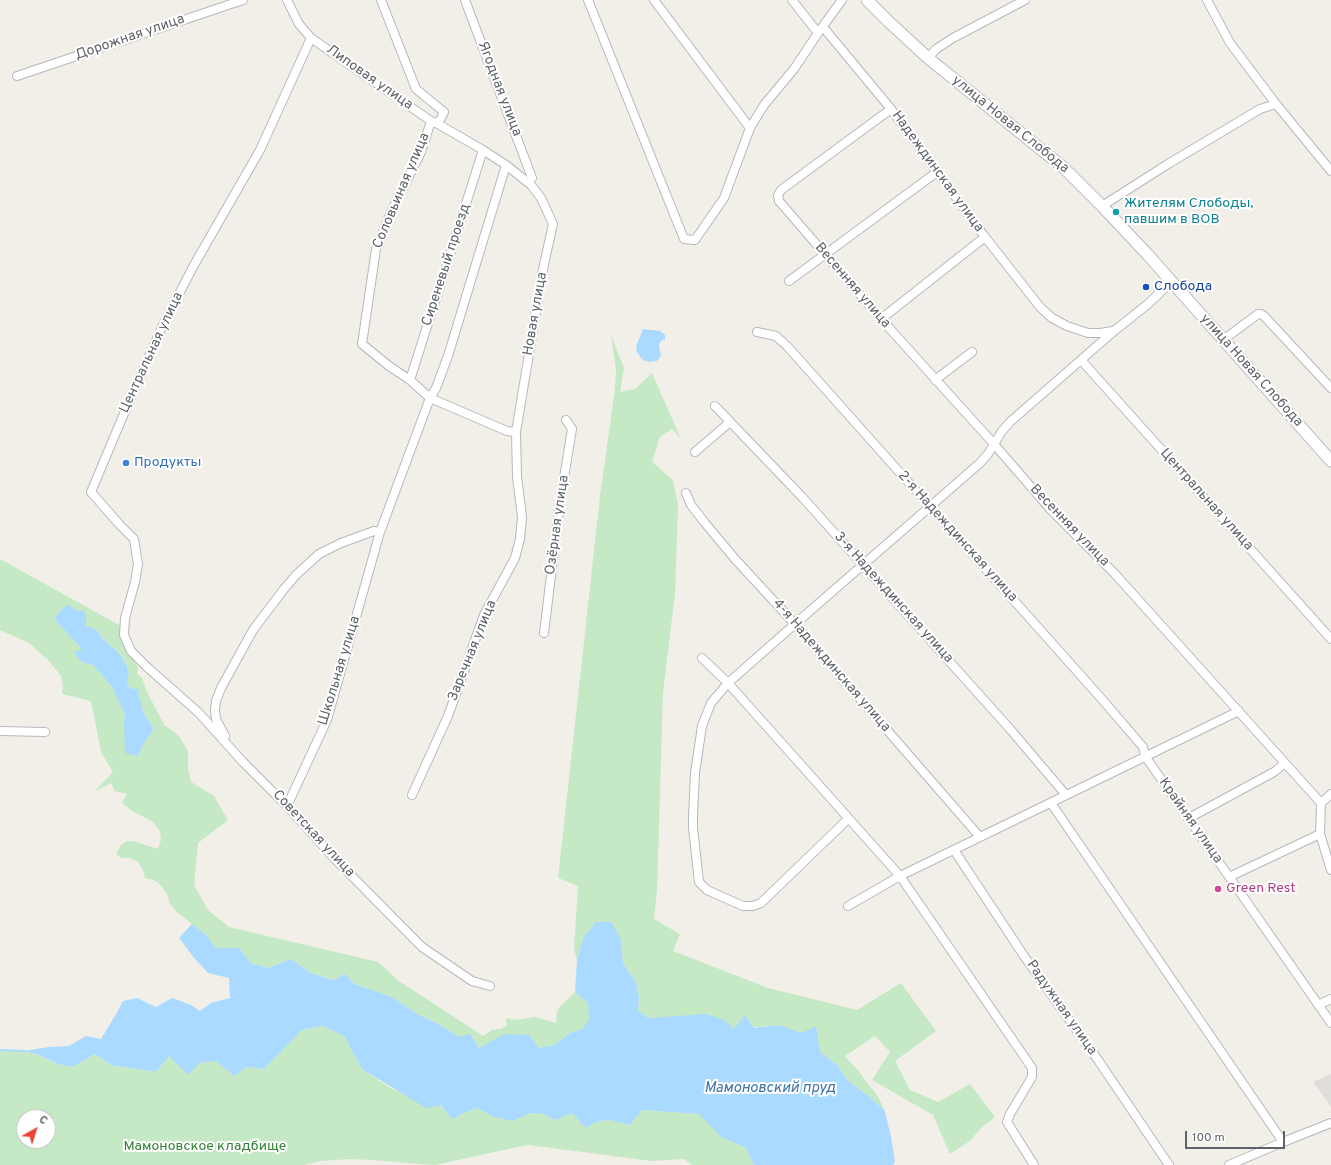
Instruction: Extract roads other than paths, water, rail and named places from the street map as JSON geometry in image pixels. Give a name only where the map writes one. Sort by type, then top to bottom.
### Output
[{"type":"street","name":"Дорожная улица","points":[[17,76],[243,0]]},
{"type":"street","name":"Липовая улица","points":[[287,0],[299,24],[312,38],[435,123],[483,150],[506,165],[531,185],[541,198]]},
{"type":"street","points":[[381,0],[416,89],[444,112],[435,123]]},
{"type":"street","name":"Ягодная улица","points":[[465,0],[532,178]]},
{"type":"street","points":[[588,0],[684,239],[695,240],[724,198],[750,128],[764,105],[794,69],[842,0]]},
{"type":"street","points":[[654,0],[750,128]]},
{"type":"street","points":[[792,0],[820,30]]},
{"type":"street","name":"улица Новая Слобода","points":[[867,0],[928,58],[1064,168],[1148,255],[1331,461]]},
{"type":"street","points":[[928,58],[936,50],[953,38],[1025,0]]},
{"type":"street","points":[[1207,0],[1230,43],[1276,104],[1331,171]]},
{"type":"street","name":"Надеждинская улица","points":[[820,30],[891,109],[985,237],[1040,307],[1052,318],[1067,326],[1088,333],[1114,331]]},
{"type":"street","name":"Центральная улица","points":[[147,667],[131,651],[124,635],[125,618],[135,582],[138,564],[134,539],[92,492],[128,404],[162,327],[194,265],[260,150],[312,38]]},
{"type":"street","points":[[1102,206],[1168,164],[1260,109],[1276,104]]},
{"type":"street","name":"Весенняя улица","points":[[891,109],[781,190],[778,195],[779,201],[881,319],[994,444],[1050,509],[1115,574],[1321,803]]},
{"type":"street","name":"Соловьиная улица","points":[[435,123],[392,210],[376,249],[362,344],[389,366],[410,380],[430,398],[507,431],[516,432]]},
{"type":"street","name":"Сиреневый проезд","points":[[410,380],[483,150]]},
{"type":"street","name":"Школьная улица","points":[[287,806],[326,720],[380,532],[430,398],[436,388],[448,356],[506,165]]},
{"type":"street","points":[[789,281],[937,172]]},
{"type":"street","name":"Новая улица","points":[[516,432],[543,269],[553,224],[541,198]]},
{"type":"street","points":[[881,319],[985,237]]},
{"type":"street","points":[[848,819],[760,903],[753,906],[744,906],[707,890],[699,882],[692,816],[695,773],[702,726],[711,703],[728,683],[980,464],[1010,422],[1114,331],[1148,304],[1171,282]]},
{"type":"street","points":[[1223,340],[1258,314],[1261,314],[1331,388]]},
{"type":"street","name":"2-я Надеждинская улица","points":[[757,332],[776,336],[787,346],[1100,697],[1142,747],[1145,756]]},
{"type":"street","points":[[935,380],[972,352]]},
{"type":"street","name":"Центральная улица","points":[[1081,360],[1331,639]]},
{"type":"street","name":"3-я Надеждинская улица","points":[[715,406],[803,498],[1010,729],[1066,795]]},
{"type":"street","name":"Озёрная улица","points":[[544,633],[560,502],[572,429],[566,420]]},
{"type":"street","points":[[694,452],[730,422]]},
{"type":"street","name":"Заречная улица","points":[[412,795],[448,716],[484,615],[515,558],[520,538],[522,517],[517,477],[516,432]]},
{"type":"street","name":"4-я Надеждинская улица","points":[[686,493],[691,505],[735,559],[795,624],[980,836]]},
{"type":"street","points":[[242,761],[221,730],[216,719],[216,701],[221,688],[253,630],[288,584],[319,554],[341,543],[374,531],[380,532]]},
{"type":"street","points":[[702,658],[728,683],[900,876],[1032,1068],[1032,1077],[1010,1114],[1007,1122],[1034,1165]]},
{"type":"street","name":"Советская улица","points":[[147,667],[199,713],[242,761],[287,806],[335,859],[422,947],[472,981],[490,986]]},
{"type":"street","points":[[848,906],[900,876],[980,836],[1239,711]]},
{"type":"street","points":[[0,731],[45,732]]},
{"type":"street","name":"Крайняя улица","points":[[1145,756],[1331,1023]]},
{"type":"street","points":[[1189,818],[1274,772],[1285,763]]},
{"type":"street","points":[[1331,794],[1321,803],[1320,834],[1331,870]]},
{"type":"street","points":[[1051,803],[1282,1142]]},
{"type":"street","points":[[1229,877],[1320,834]]},
{"type":"street","name":"Радужная улица","points":[[954,850],[1024,956],[1098,1060],[1169,1165]]},
{"type":"street","points":[[1318,1005],[1331,999]]},
{"type":"street","points":[[1229,1165],[1331,1123]]},
{"type":"water","points":[[643,329],[660,331],[665,335],[665,339],[661,341],[659,345],[661,356],[657,361],[649,362],[643,360],[636,350]]},
{"type":"water","points":[[68,605],[76,610],[84,611],[86,626],[95,629],[103,639],[119,653],[126,664],[129,675],[127,684],[130,688],[137,689],[139,691],[138,696],[143,712],[154,729],[144,743],[138,756],[125,753],[125,714],[113,688],[93,665],[84,663],[76,656],[75,651],[81,651],[81,648],[56,621],[56,616]]},
{"type":"water","name":"Мамоновский пруд","points":[[596,922],[611,922],[621,939],[623,963],[636,982],[639,997],[638,1010],[648,1018],[706,1014],[724,1020],[734,1029],[745,1015],[754,1028],[779,1025],[802,1033],[816,1026],[820,1052],[838,1066],[848,1081],[870,1097],[885,1111],[895,1161],[893,1165],[754,1165],[745,1147],[721,1137],[699,1114],[642,1110],[630,1125],[608,1120],[596,1122],[586,1128],[572,1113],[555,1120],[543,1114],[530,1113],[513,1121],[493,1117],[478,1108],[452,1119],[441,1105],[426,1108],[362,1069],[344,1036],[323,1026],[302,1030],[264,1069],[247,1067],[234,1076],[216,1061],[200,1063],[188,1075],[169,1056],[156,1072],[111,1065],[95,1054],[73,1067],[58,1064],[39,1055],[23,1051],[69,1046],[86,1036],[101,1039],[123,1001],[137,998],[156,1007],[172,998],[191,1005],[200,1011],[211,1003],[230,998],[229,978],[208,973],[179,938],[192,924],[206,935],[216,948],[239,948],[251,963],[268,968],[291,959],[311,973],[333,980],[346,974],[354,984],[392,997],[417,1014],[440,1025],[459,1037],[470,1034],[479,1048],[505,1034],[529,1035],[539,1048],[554,1045],[570,1033],[582,1029],[589,1020],[588,1003],[575,992],[577,960],[583,938]]},
{"type":"waterway","points":[[0,1050],[25,1051]]},
{"type":"place","name":"Жителям Слободы, павшим в ВОВ","points":[[1116,212]]},
{"type":"place","name":"Слобода","points":[[1146,287]]},
{"type":"place","name":"Продукты","points":[[126,463]]},
{"type":"place","name":"Green Rest","points":[[1218,889]]},
{"type":"park label","name":"Мамоновское кладбище","points":[[205,1147]]}]
